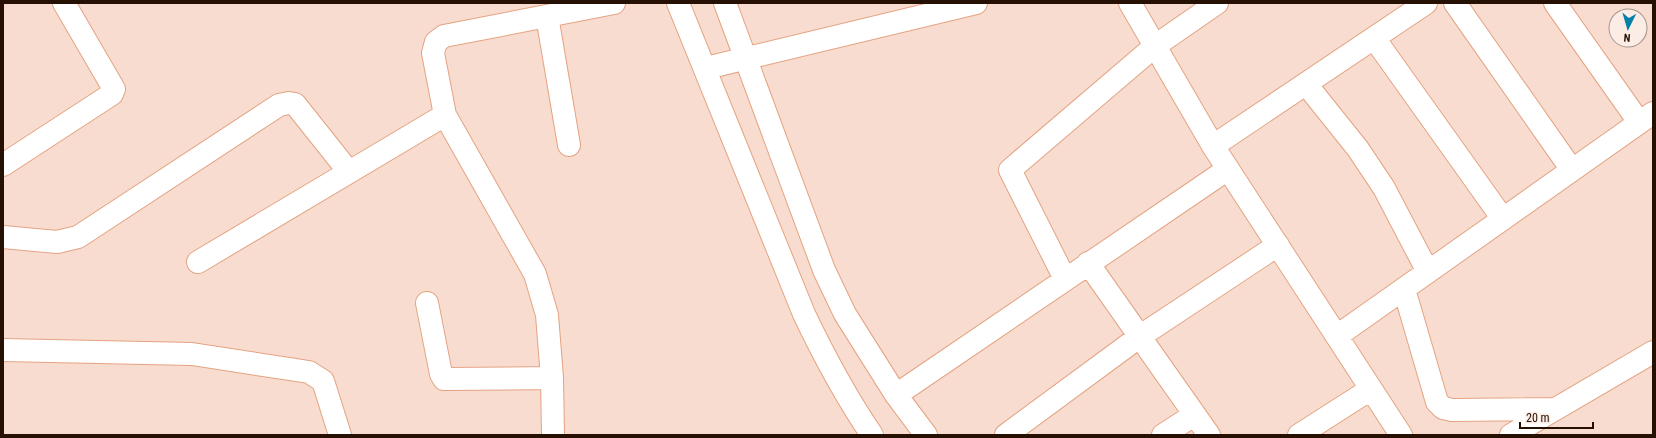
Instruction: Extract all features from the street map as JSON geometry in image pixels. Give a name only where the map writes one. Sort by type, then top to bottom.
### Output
[{"type":"street","points":[[3,166],[112,94],[114,89],[64,3]]},
{"type":"street","points":[[553,435],[552,378],[547,315],[535,274],[445,115],[433,53],[436,42],[444,36],[614,3]]},
{"type":"street","points":[[678,3],[706,68],[804,314],[829,367],[847,398],[872,435]]},
{"type":"street","points":[[725,3],[824,270],[845,314],[896,395],[926,435]]},
{"type":"street","points":[[706,68],[976,3]]},
{"type":"street","points":[[1130,3],[1213,146],[1402,435]]},
{"type":"street","points":[[1065,279],[1010,170],[1155,46],[1217,3]]},
{"type":"street","points":[[1213,146],[1426,3]]},
{"type":"street","points":[[1455,3],[1572,170]]},
{"type":"street","points":[[1337,336],[1646,117],[1555,3]]},
{"type":"street","points":[[546,16],[569,145]]},
{"type":"street","points":[[1374,38],[1503,219]]},
{"type":"street","points":[[1306,84],[1358,149],[1384,188],[1428,272]]},
{"type":"street","points":[[3,237],[57,242],[78,237],[279,105],[289,103],[295,104],[349,172]]},
{"type":"street","points":[[198,262],[445,115]]},
{"type":"street","points":[[896,395],[1228,169]]},
{"type":"street","points":[[1006,435],[1139,337],[1278,245]]},
{"type":"street","points":[[1088,263],[1209,435]]},
{"type":"street","points":[[1404,289],[1437,402],[1443,408],[1452,410],[1555,409]]},
{"type":"street","points":[[426,303],[444,379],[552,378]]},
{"type":"street","points":[[3,350],[192,354],[309,372],[323,381],[340,435]]},
{"type":"street","points":[[1511,435],[1653,352]]},
{"type":"street","points":[[1299,435],[1371,389]]},
{"type":"street","points":[[1163,435],[1194,414]]}]
